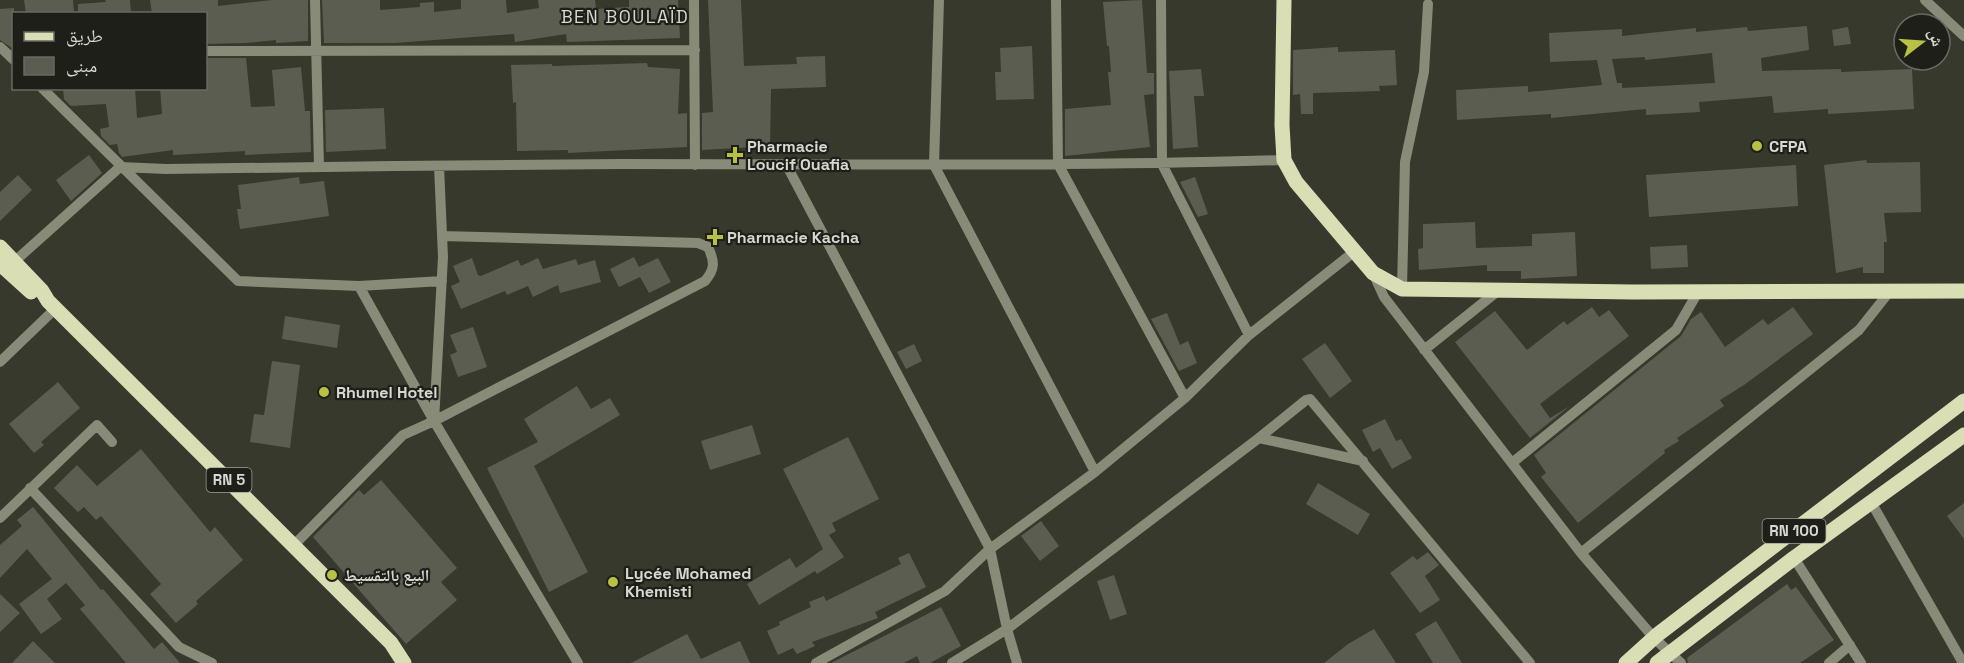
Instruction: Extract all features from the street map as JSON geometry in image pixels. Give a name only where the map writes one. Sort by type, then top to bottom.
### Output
[{"type":"main road","points":[[1284,0],[1282,125],[1284,160],[1296,182],[1373,273],[1402,289],[1698,292],[1964,291]]},
{"type":"main road","name":"RN 5","points":[[0,247],[7,263],[30,290],[52,304],[294,545],[391,643],[404,663]]},
{"type":"main road","name":"RN 100","points":[[1626,663],[1654,638],[1964,401]]},
{"type":"main road","points":[[1657,663],[1675,658],[1794,558],[1964,435]]},
{"type":"street","points":[[315,0],[319,167]]},
{"type":"street","points":[[694,0],[695,165]]},
{"type":"street","points":[[939,0],[934,165],[1095,472]]},
{"type":"street","points":[[1056,0],[1058,164],[1185,398]]},
{"type":"street","points":[[1161,0],[1162,164],[1249,335]]},
{"type":"street","points":[[1927,1],[1964,36]]},
{"type":"street","points":[[1402,289],[1405,162],[1424,72],[1428,4]]},
{"type":"street","points":[[207,51],[695,50]]},
{"type":"street","points":[[44,90],[238,281],[359,286],[441,281]]},
{"type":"street","points":[[7,263],[120,167],[166,169],[1162,164],[1284,160]]},
{"type":"street","points":[[435,422],[442,236],[439,166]]},
{"type":"street","points":[[787,166],[990,549],[1007,629],[1017,663]]},
{"type":"street","points":[[294,545],[403,435],[435,422],[705,281],[714,271],[714,259],[708,248],[698,243],[442,236]]},
{"type":"street","points":[[816,663],[945,591],[990,549],[1095,472],[1185,398],[1249,335],[1355,251]]},
{"type":"street","points":[[1373,273],[1384,297],[1581,553],[1654,638],[1675,658]]},
{"type":"street","points":[[359,286],[435,422],[578,663]]},
{"type":"street","points":[[1424,350],[1499,290]]},
{"type":"street","points":[[1581,553],[1859,330],[1890,291]]},
{"type":"street","points":[[1512,464],[1676,330],[1698,292]]},
{"type":"street","points":[[0,362],[52,304]]},
{"type":"street","points":[[952,663],[1007,629],[1310,399],[1530,663]]},
{"type":"street","points":[[0,518],[96,425],[112,442]]},
{"type":"street","points":[[1259,438],[1363,461]]},
{"type":"street","points":[[30,488],[179,647],[212,663]]},
{"type":"street","points":[[1871,502],[1963,663]]},
{"type":"street","points":[[1794,558],[1861,663]]},
{"type":"street","points":[[1829,663],[1850,645]]},
{"type":"building","points":[[24,0],[73,0],[74,12],[26,12]]},
{"type":"building","points":[[105,0],[130,0],[131,12],[78,12],[78,4],[106,2]]},
{"type":"building","points":[[150,0],[218,0],[218,6],[273,0],[308,0],[308,41],[276,43],[276,40],[207,44],[207,12],[152,12]]},
{"type":"building","points":[[322,0],[380,0],[380,10],[420,7],[420,3],[434,2],[434,12],[461,9],[461,0],[506,0],[507,13],[539,8],[538,0],[595,0],[596,9],[629,7],[629,0],[678,0],[680,38],[567,42],[566,34],[515,42],[514,34],[395,43],[324,43]]},
{"type":"building","points":[[708,0],[741,0],[744,66],[797,64],[796,57],[825,56],[826,87],[771,89],[770,149],[754,149],[754,147],[702,150],[702,113],[713,112]]},
{"type":"building","points":[[1142,0],[1147,73],[1154,73],[1154,94],[1144,95],[1150,147],[1065,156],[1065,109],[1111,105],[1108,72],[1111,72],[1109,46],[1107,46],[1103,2]]},
{"type":"building","points":[[14,8],[12,48],[0,40],[0,9]]},
{"type":"building","points":[[1807,26],[1809,50],[1761,58],[1762,71],[1841,69],[1841,72],[1892,70],[1892,72],[1912,72],[1914,109],[1828,114],[1828,109],[1774,113],[1772,96],[1699,102],[1700,112],[1646,115],[1646,109],[1551,118],[1551,114],[1457,120],[1456,90],[1528,86],[1528,92],[1602,85],[1597,60],[1550,62],[1549,33],[1622,29],[1622,36],[1696,28],[1696,32],[1747,27],[1748,31]],"holes":[[[1712,53],[1715,83],[1622,88],[1622,83],[1617,83],[1612,59],[1645,57],[1645,60]]]},
{"type":"building","points":[[1848,27],[1851,44],[1834,46],[1832,30]]},
{"type":"building","points":[[1032,46],[1034,99],[996,100],[995,72],[1001,72],[1000,48]]},
{"type":"building","points":[[1338,47],[1338,52],[1395,50],[1397,85],[1379,86],[1380,91],[1313,93],[1313,114],[1301,114],[1300,94],[1293,95],[1293,50]]},
{"type":"building","points":[[207,58],[246,58],[251,107],[275,106],[272,70],[301,67],[305,111],[310,111],[311,152],[245,155],[245,151],[173,155],[173,150],[122,157],[117,144],[110,145],[101,136],[100,129],[109,127],[106,104],[71,106],[64,99],[63,90],[135,90],[137,118],[162,114],[160,90],[207,90]]},
{"type":"building","points":[[647,63],[648,67],[680,69],[678,114],[687,113],[687,147],[568,153],[568,150],[517,151],[516,102],[513,103],[511,65]]},
{"type":"building","points":[[1201,69],[1204,96],[1194,96],[1198,147],[1173,149],[1169,71]]},
{"type":"building","points":[[384,108],[386,149],[326,152],[325,110]]},
{"type":"building","points":[[89,155],[102,173],[71,201],[56,180]]},
{"type":"building","points":[[1866,160],[1867,163],[1920,162],[1921,212],[1884,213],[1887,242],[1884,242],[1884,273],[1863,273],[1863,267],[1836,273],[1824,165]]},
{"type":"building","points":[[1796,165],[1798,206],[1649,217],[1646,175]]},
{"type":"building","points":[[18,175],[32,190],[0,221],[0,192]]},
{"type":"building","points":[[299,177],[300,184],[324,181],[329,216],[240,229],[237,209],[241,209],[238,185]]},
{"type":"building","points":[[1195,177],[1208,214],[1198,217],[1180,182]]},
{"type":"building","points":[[1475,222],[1476,248],[1532,246],[1532,234],[1575,232],[1577,276],[1521,279],[1521,271],[1487,271],[1487,265],[1419,270],[1418,249],[1423,248],[1423,224]]},
{"type":"building","points":[[1687,245],[1688,267],[1651,269],[1650,247]]},
{"type":"building","points":[[634,257],[639,267],[658,258],[671,282],[649,293],[640,277],[619,287],[610,269]]},
{"type":"building","points":[[472,258],[478,275],[481,276],[518,260],[521,266],[538,258],[543,269],[576,259],[578,265],[595,260],[601,282],[560,293],[558,285],[533,297],[528,286],[507,295],[505,291],[461,309],[451,286],[460,282],[453,266]]},
{"type":"building","points":[[1592,307],[1599,317],[1609,310],[1629,336],[1540,404],[1550,418],[1570,406],[1530,438],[1455,342],[1495,311],[1527,350],[1564,321],[1567,325]]},
{"type":"building","points":[[1793,307],[1813,334],[1720,400],[1724,406],[1677,438],[1679,441],[1664,450],[1665,453],[1578,523],[1541,477],[1546,473],[1534,455],[1681,336],[1691,319],[1701,312],[1725,347],[1763,319],[1768,325]]},
{"type":"building","points":[[1167,313],[1180,345],[1188,341],[1197,363],[1179,371],[1151,319]]},
{"type":"building","points":[[285,316],[340,325],[337,348],[282,339]]},
{"type":"building","points":[[473,327],[487,367],[458,377],[450,355],[457,352],[450,335]]},
{"type":"building","points":[[1325,343],[1352,381],[1330,398],[1302,359]]},
{"type":"building","points":[[914,344],[922,361],[906,369],[897,352]]},
{"type":"building","points":[[272,361],[300,365],[290,448],[250,442],[254,414],[264,415]]},
{"type":"building","points":[[58,382],[80,408],[41,442],[44,445],[34,453],[9,424]]},
{"type":"building","points":[[577,386],[591,409],[610,398],[620,415],[534,466],[588,572],[549,592],[487,468],[538,442],[524,419]]},
{"type":"building","points":[[1385,419],[1396,441],[1401,439],[1412,458],[1392,469],[1380,448],[1373,452],[1362,430]]},
{"type":"building","points":[[752,425],[761,454],[710,470],[701,441]]},
{"type":"building","points":[[848,437],[879,499],[832,523],[836,531],[829,535],[844,557],[817,574],[815,571],[759,605],[747,584],[790,558],[796,568],[823,549],[783,469]]},
{"type":"building","points":[[141,449],[210,532],[215,527],[243,560],[196,601],[198,604],[176,623],[150,594],[161,584],[101,516],[96,520],[84,507],[78,512],[54,488],[77,465],[97,486]]},
{"type":"building","points":[[381,480],[457,568],[441,582],[457,600],[406,644],[313,537],[359,490],[364,495]]},
{"type":"building","points":[[1318,483],[1370,514],[1358,535],[1306,504]]},
{"type":"building","points":[[1964,503],[1964,539],[1947,516]]},
{"type":"building","points":[[33,507],[101,590],[103,589],[154,649],[162,642],[180,663],[126,663],[80,609],[85,605],[66,583],[47,599],[62,619],[41,634],[19,604],[52,579],[27,549],[0,578],[0,545],[22,526],[17,520]]},
{"type":"building","points":[[1041,521],[1059,546],[1040,561],[1021,536]]},
{"type":"building","points":[[1428,552],[1439,565],[1425,576],[1440,600],[1420,613],[1390,573],[1413,556],[1417,560]]},
{"type":"building","points":[[909,553],[926,587],[875,612],[878,618],[812,642],[815,646],[797,654],[793,648],[778,655],[767,631],[780,625],[779,622],[811,607],[809,602],[824,596],[826,601],[901,564],[898,558]]},
{"type":"building","points":[[1114,575],[1127,614],[1110,620],[1097,581]]},
{"type":"building","points":[[1787,584],[1791,590],[1796,587],[1834,640],[1800,663],[1688,663],[1687,658]]},
{"type":"building","points":[[0,594],[20,613],[0,632]]},
{"type":"building","points":[[941,607],[961,646],[930,663],[920,663],[917,656],[904,663],[831,663]]},
{"type":"building","points":[[1436,621],[1462,663],[1433,663],[1415,634]]},
{"type":"building","points":[[1374,629],[1396,663],[1324,663],[1348,644]]},
{"type":"building","points":[[687,634],[701,659],[740,641],[750,663],[631,663]]},
{"type":"building","points":[[33,641],[55,663],[12,663]]},
{"type":"place","name":"CFPA","points":[[1757,146]]},
{"type":"place","name":"Pharmacie Loucif Ouafia","points":[[735,155]]},
{"type":"place","name":"Pharmacie Kacha","points":[[715,237]]},
{"type":"place","name":"Rhumel Hotel","points":[[324,392]]},
{"type":"place","name":"البيع بالتقسيط","points":[[332,575]]},
{"type":"place","name":"Lycée Mohamed Khemisti","points":[[613,582]]},
{"type":"district","name":"BEN BOULAÏD","points":[[625,17]]}]
